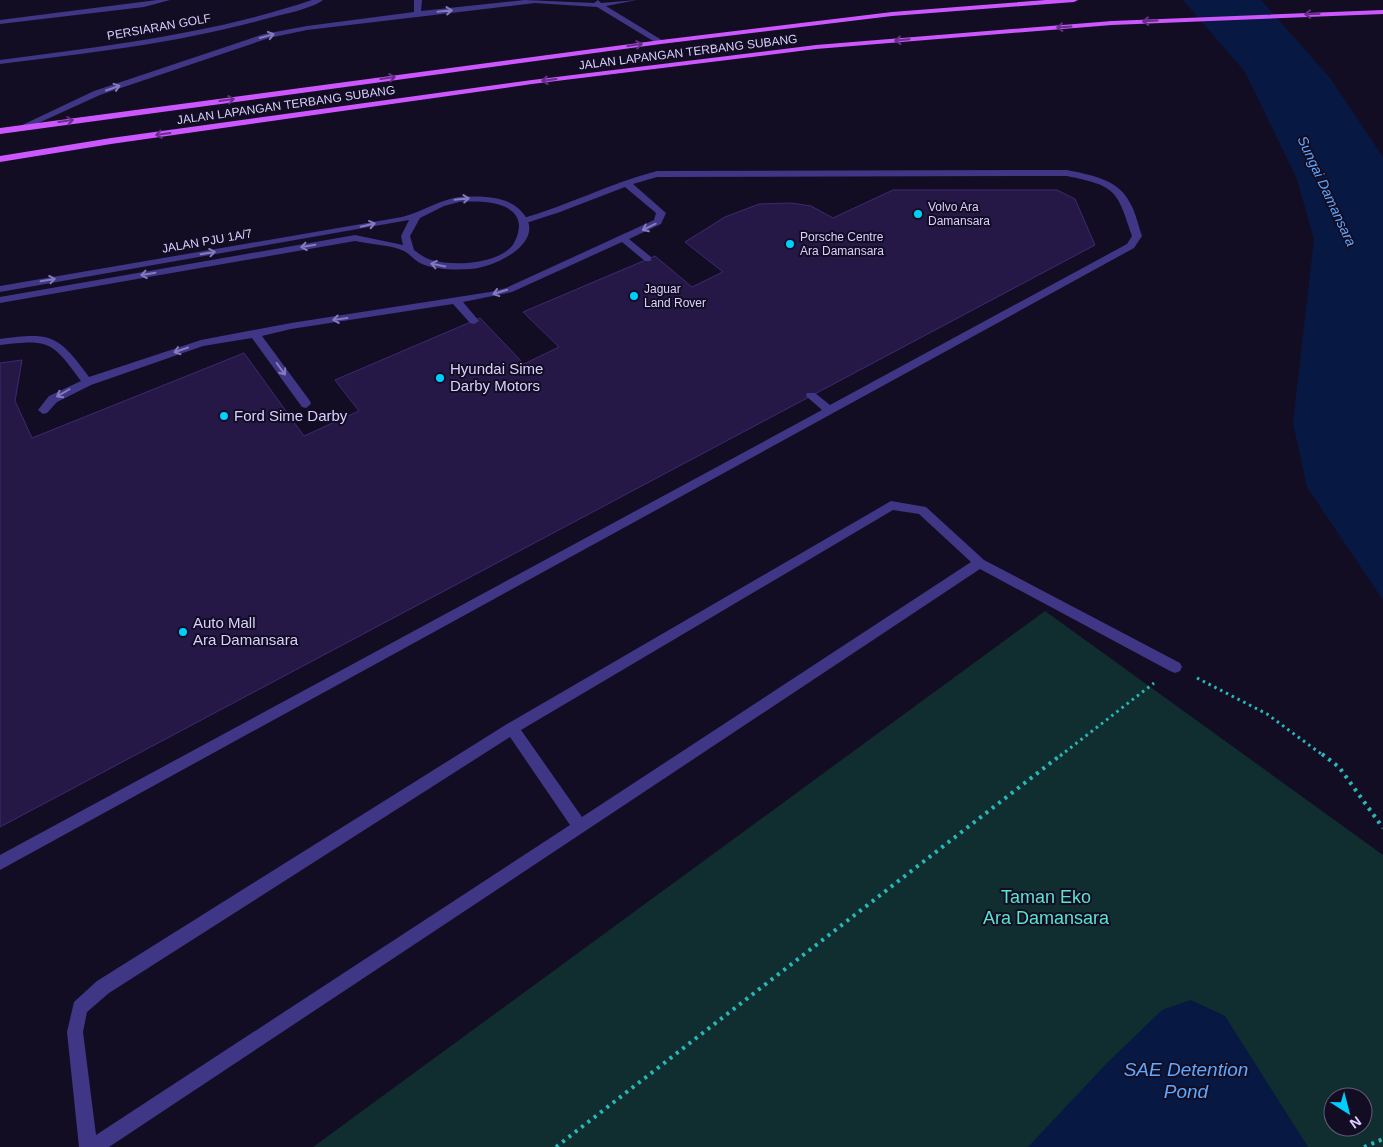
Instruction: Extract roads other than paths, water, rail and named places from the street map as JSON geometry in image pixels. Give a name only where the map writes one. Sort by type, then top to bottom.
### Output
[{"type":"main road","name":"JALAN LAPANGAN TERBANG SUBANG","points":[[0,131],[661,42],[892,14],[1074,0]]},
{"type":"main road","name":"JALAN LAPANGAN TERBANG SUBANG","points":[[0,159],[532,82],[797,49],[1112,23],[1383,12]]},
{"type":"street","points":[[0,22],[144,5],[166,0]]},
{"type":"street","name":"PERSIARAN GOLF","points":[[0,62],[174,38],[240,24],[319,0]]},
{"type":"street","points":[[417,14],[418,0]]},
{"type":"street","points":[[20,128],[97,93],[267,36],[307,28],[535,1],[598,3],[633,0]]},
{"type":"street","points":[[598,3],[661,42]]},
{"type":"street","points":[[0,862],[1131,246],[1137,236],[1124,198],[1108,185],[1090,178],[1067,174],[657,174],[626,183],[558,211],[523,220]]},
{"type":"street","points":[[43,410],[60,394],[87,382],[201,343],[292,326],[457,302],[509,290],[654,225],[661,218],[658,210],[626,183]]},
{"type":"street","points":[[468,198],[487,199],[503,203],[516,211],[523,220],[524,232],[519,243],[508,254],[491,262],[471,267],[451,268],[432,265],[417,258],[407,249],[404,238],[408,226],[417,216],[440,204],[468,198]]},
{"type":"street","name":"JALAN PJU 1A/7","points":[[0,289],[417,216]]},
{"type":"street","name":"JALAN PJU 1A/7","points":[[0,300],[355,238],[407,249]]},
{"type":"street","points":[[623,238],[648,259]]},
{"type":"street","points":[[457,302],[474,320]]},
{"type":"street","points":[[255,334],[306,404]]},
{"type":"street","points":[[0,342],[34,337],[51,340],[61,346],[87,382]]},
{"type":"street","points":[[811,396],[830,411]]},
{"type":"street","points":[[88,1147],[75,1032],[80,1008],[103,987],[512,728],[891,505],[922,510],[980,563],[1175,666]]},
{"type":"street","points":[[93,1147],[980,563]]},
{"type":"street","points":[[512,728],[580,826]]},
{"type":"water","name":"Sungai Damansara","points":[[1183,0],[1261,0],[1330,78],[1383,157],[1383,600],[1307,487],[1293,423],[1314,239],[1297,179],[1245,72]]},
{"type":"water","name":"SAE Detention Pond","points":[[1191,1000],[1225,1016],[1308,1147],[1028,1147],[1107,1063],[1162,1010]]},
{"type":"place","name":"Volvo Ara Damansara","points":[[918,214]]},
{"type":"place","name":"Porsche Centre Ara Damansara","points":[[790,244]]},
{"type":"place","name":"Jaguar Land Rover","points":[[634,296]]},
{"type":"place","name":"Hyundai Sime Darby Motors","points":[[440,378]]},
{"type":"place","name":"Ford Sime Darby","points":[[224,416]]},
{"type":"place","name":"Auto Mall Ara Damansara","points":[[183,632]]},
{"type":"park label","name":"Taman Eko Ara Damansara","points":[[1046,908]]}]
